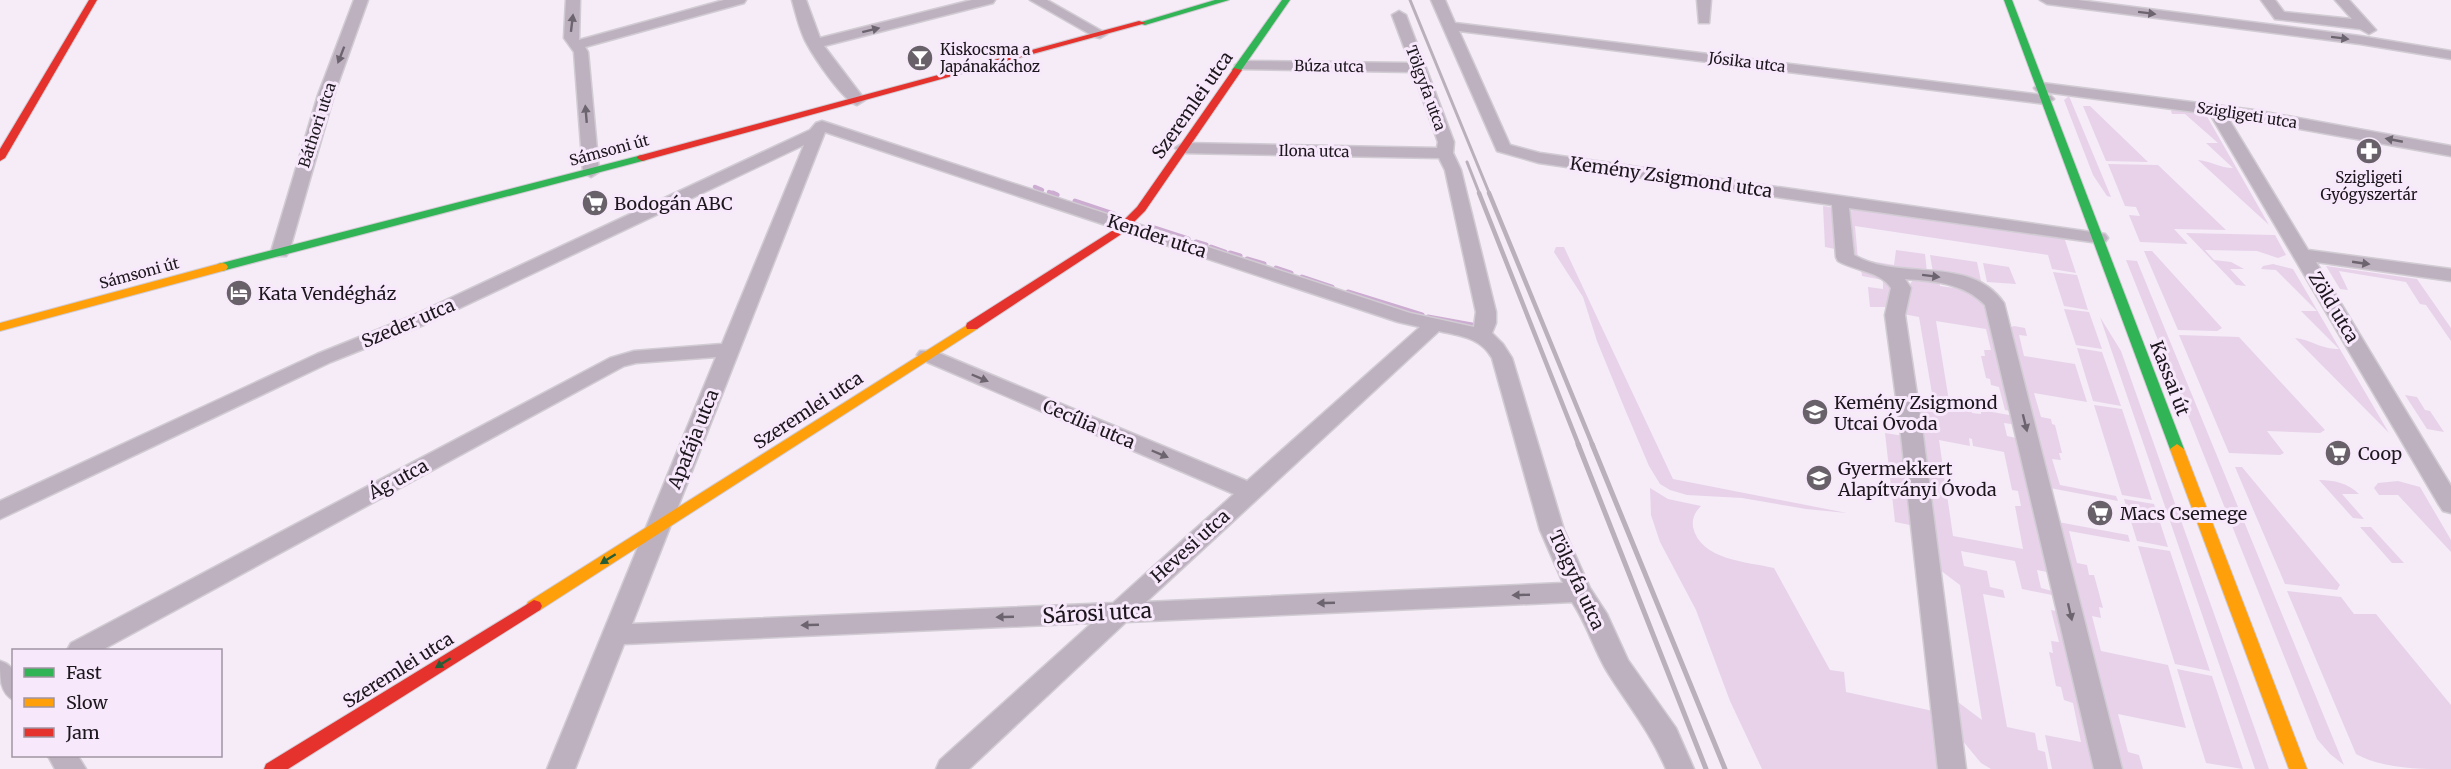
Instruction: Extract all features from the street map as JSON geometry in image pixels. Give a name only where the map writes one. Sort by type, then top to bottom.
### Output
[{"type":"main road","points":[[0,158],[93,0]]},
{"type":"main road","name":"Sámsoni út","points":[[0,327],[591,172],[816,124],[857,100],[1225,0]]},
{"type":"main road","name":"Szeremlei utca","points":[[273,769],[658,528],[1126,225],[1141,208],[1286,0]]},
{"type":"main road","name":"Kassai út","points":[[2007,0],[2099,238],[2298,769]]},
{"type":"street","name":"Báthori utca","points":[[280,252],[326,95],[361,0]]},
{"type":"street","points":[[573,0],[571,33],[581,52],[591,172]]},
{"type":"street","points":[[576,45],[738,0]]},
{"type":"street","points":[[799,0],[807,30],[814,45],[857,100]]},
{"type":"street","points":[[814,45],[988,0]]},
{"type":"street","points":[[1037,0],[1100,34]]},
{"type":"street","points":[[1438,0],[1449,26]]},
{"type":"street","points":[[1704,0],[1704,20]]},
{"type":"street","points":[[2047,0],[2451,55]]},
{"type":"street","points":[[2268,0],[2280,16],[2365,25]]},
{"type":"street","points":[[2342,0],[2382,44]]},
{"type":"street","name":"Tölgyfa utca","points":[[1399,15],[1446,142],[1445,153],[1453,170],[1486,312],[1487,339],[1502,358],[1552,530],[1579,592],[1594,614],[1617,664],[1666,736],[1680,769]]},
{"type":"street","name":"Jósika utca","points":[[1449,26],[2044,94]]},
{"type":"street","name":"Kemény Zsigmond utca","points":[[1449,26],[1503,148],[1533,157],[2099,238]]},
{"type":"street","name":"Búza utca","points":[[1242,65],[1417,68]]},
{"type":"street","name":"Szigligeti utca","points":[[2044,94],[2215,110],[2451,151]]},
{"type":"street","name":"Zöld utca","points":[[2215,110],[2451,505]]},
{"type":"street","name":"Kender utca","points":[[816,124],[1434,326],[1487,339]]},
{"type":"street","name":"Apafája utca","points":[[561,769],[816,124]]},
{"type":"street","name":"Szeder utca","points":[[0,511],[324,358],[419,320],[816,124]]},
{"type":"street","name":"Ilona utca","points":[[1183,148],[1445,153]]},
{"type":"street","points":[[1840,201],[1844,254],[1853,262],[1894,279],[1901,288],[1895,315],[1952,769]]},
{"type":"street","points":[[2303,255],[2451,275]]},
{"type":"street","points":[[1873,269],[1938,277],[1964,283],[1982,291],[1996,306],[2108,769]]},
{"type":"street","name":"Hevesi utca","points":[[950,769],[1434,326]]},
{"type":"street","name":"Ág utca","points":[[84,649],[618,362],[642,356],[728,350]]},
{"type":"street","name":"Cecília utca","points":[[927,355],[1251,492]]},
{"type":"street","name":"Sárosi utca","points":[[614,635],[1579,592]]},
{"type":"street","points":[[63,757],[72,769]]},
{"type":"shaded area","points":[[2069,96],[2111,197],[2107,196],[2093,175],[2064,100]]},
{"type":"shaded area","points":[[2083,106],[2090,106],[2148,162],[2106,161]]},
{"type":"shaded area","points":[[2176,108],[2205,113],[2269,225],[2198,160],[2233,168],[2206,143],[2218,143],[2185,114],[2172,114],[2171,111]]},
{"type":"shaded area","points":[[2108,164],[2158,165],[2226,230],[2174,229],[2188,244],[2140,242],[2129,215],[2140,216],[2136,207],[2125,206]]},
{"type":"shaded area","points":[[1823,206],[1830,207],[1832,210],[1835,249],[1825,247]]},
{"type":"shaded area","points":[[1855,208],[2064,237],[2076,273],[2052,269],[2048,255],[1855,226],[1858,259],[1894,265],[1896,250],[1925,254],[1927,272],[1877,268],[1859,261],[1852,255],[1849,212]]},
{"type":"shaded area","points":[[2186,233],[2275,235],[2286,255],[2278,258],[2257,251],[2205,250],[2214,260],[2231,262],[2244,269],[2230,269],[2246,286],[2236,285]]},
{"type":"shaded area","points":[[1556,247],[1564,247],[1673,479],[1847,513],[1806,509],[1742,498],[1687,495],[1660,484],[1649,466],[1624,407],[1597,341],[1583,297],[1554,252]]},
{"type":"shaded area","points":[[2144,251],[2152,251],[2222,328],[2217,331],[2178,330]]},
{"type":"shaded area","points":[[1930,255],[1977,262],[1981,281],[1933,273]]},
{"type":"shaded area","points":[[2126,260],[2137,261],[2344,765],[2317,739]]},
{"type":"shaded area","points":[[1983,263],[2009,267],[2016,284],[1987,282]]},
{"type":"shaded area","points":[[2273,264],[2293,269],[2389,433],[2295,338],[2326,348],[2339,349],[2301,311],[2317,311],[2276,270],[2261,269],[2263,266]]},
{"type":"shaded area","points":[[2326,266],[2417,279],[2451,328],[2451,341],[2426,305],[2420,304],[2406,282],[2339,271],[2348,290],[2340,289]]},
{"type":"shaded area","points":[[1861,269],[1883,278],[1891,285],[1892,290],[1886,307],[1870,307],[1868,287],[1883,289],[1883,280],[1862,276]]},
{"type":"shaded area","points":[[2053,272],[2077,275],[2088,310],[2064,306]]},
{"type":"shaded area","points":[[1913,280],[1939,281],[1940,286],[1962,289],[1962,286],[1987,304],[2014,412],[2005,410],[1999,387],[1991,385],[1990,379],[1986,378],[1981,356],[1985,356],[1984,350],[1991,350],[1986,329],[1936,321],[1949,401],[1970,404],[1972,413],[1981,414],[1981,410],[2015,416],[2018,425],[2004,423],[2007,436],[2021,439],[2052,573],[2037,570],[2041,588],[2056,592],[2057,596],[2022,589],[2015,561],[1961,551],[1964,566],[1987,571],[1990,587],[2003,590],[2005,598],[1983,594],[2007,727],[2035,733],[2038,750],[2045,752],[2048,769],[1991,769],[1981,763],[1962,740],[1954,699],[1982,720],[1960,585],[1936,567],[1917,409],[1935,411],[1919,317],[1903,314],[1910,292],[1910,284]],"holes":[[[1969,438],[1972,439],[1973,446],[2004,452],[2012,490],[2018,491],[2021,506],[2015,506],[2023,549],[1953,536],[1939,440],[1970,446]]]},
{"type":"shaded area","points":[[2064,309],[2089,312],[2102,349],[2076,345]]},
{"type":"shaded area","points":[[2100,317],[2121,351],[2269,769],[2255,769]]},
{"type":"shaded area","points":[[2014,326],[2025,328],[2027,336],[2019,335],[2024,356],[2075,364],[2087,402],[2034,393],[2041,417],[2051,419],[2052,424],[2055,425],[2062,453],[2059,453],[2061,460],[2052,459],[2060,485],[2116,496],[2118,501],[2050,488],[2009,328]]},
{"type":"shaded area","points":[[2179,335],[2239,337],[2325,430],[2320,433],[2267,431],[2284,453],[2280,455],[2229,453]]},
{"type":"shaded area","points":[[2077,348],[2102,352],[2121,406],[2093,401]]},
{"type":"shaded area","points":[[2405,395],[2417,397],[2444,432],[2427,429]]},
{"type":"shaded area","points":[[2094,405],[2122,409],[2152,500],[2122,495]]},
{"type":"shaded area","points":[[1885,433],[1904,436],[1915,526],[1895,522]]},
{"type":"shaded area","points":[[2235,467],[2242,467],[2340,585],[2337,590],[2285,584]]},
{"type":"shaded area","points":[[2319,480],[2340,483],[2355,490],[2359,494],[2342,494],[2364,519],[2353,518]]},
{"type":"shaded area","points":[[2398,481],[2420,487],[2451,540],[2451,552],[2398,495],[2379,495],[2374,488],[2378,483]]},
{"type":"shaded area","points":[[1650,488],[1668,499],[1701,506],[1694,515],[1693,527],[1697,538],[1715,553],[1726,558],[1774,568],[1830,670],[1844,672],[1846,692],[1933,711],[1940,769],[1762,769],[1730,701],[1696,610],[1660,542],[1651,515]]},
{"type":"shaded area","points":[[2124,499],[2154,504],[2168,547],[2137,541]]},
{"type":"shaded area","points":[[2058,522],[2128,535],[2130,542],[2069,531],[2077,563],[2087,565],[2089,575],[2094,575],[2103,608],[2099,607],[2101,618],[2092,616],[2101,651],[2168,665],[2186,728],[2118,714],[2128,752],[2139,755],[2143,769],[2120,769]]},
{"type":"shaded area","points":[[2360,527],[2371,527],[2404,563],[2392,563]]},
{"type":"shaded area","points":[[2138,546],[2170,551],[2210,671],[2175,664]]},
{"type":"shaded area","points":[[2287,591],[2341,597],[2354,614],[2376,614],[2451,705],[2451,769],[2390,765],[2356,754]]},
{"type":"shaded area","points":[[2051,610],[2061,612],[2097,769],[2052,769],[2045,735],[2081,742],[2073,703],[2064,700],[2061,687],[2056,686],[2049,652],[2053,653],[2051,641],[2059,642]]},
{"type":"shaded area","points":[[2177,669],[2212,676],[2243,769],[2206,763]]},
{"type":"waterway","points":[[1035,187],[1042,190]]},
{"type":"waterway","points":[[1049,192],[1057,195],[1053,193]]},
{"type":"waterway","points":[[1075,201],[1114,214]]},
{"type":"waterway","points":[[1148,226],[1188,239]]},
{"type":"waterway","points":[[1196,242],[1206,245]]},
{"type":"waterway","points":[[1211,247],[1225,252]]},
{"type":"waterway","points":[[1230,253],[1240,256]]},
{"type":"waterway","points":[[1247,259],[1264,264]]},
{"type":"waterway","points":[[1276,268],[1291,273]]},
{"type":"waterway","points":[[1302,277],[1332,287]]},
{"type":"waterway","points":[[1348,292],[1422,315]]},
{"type":"waterway","points":[[1428,317],[1472,325]]},
{"type":"railway","points":[[1410,0],[1490,195]]},
{"type":"railway","points":[[1467,162],[1480,195]]},
{"type":"railway","points":[[1479,193],[1579,446]]},
{"type":"railway","points":[[1489,193],[1593,446]]},
{"type":"railway","points":[[1578,444],[1706,769]]},
{"type":"railway","points":[[1592,444],[1725,769]]},
{"type":"traffic: fast","points":[[1142,23],[1225,0]]},
{"type":"traffic: fast","points":[[1237,70],[1286,0]]},
{"type":"traffic: fast","points":[[2008,0],[2177,449]]},
{"type":"traffic: fast","points":[[222,267],[642,158]]},
{"type":"traffic: slow","points":[[0,327],[222,267]]},
{"type":"traffic: slow","points":[[534,606],[972,326]]},
{"type":"traffic: slow","points":[[2177,449],[2298,769]]},
{"type":"traffic: jam","points":[[0,158],[93,0]]},
{"type":"traffic: jam","points":[[642,158],[1142,23]]},
{"type":"traffic: jam","points":[[972,326],[1119,231],[1141,209],[1237,70]]},
{"type":"traffic: jam","points":[[273,769],[534,606]]},
{"type":"place","name":"Kiskocsma a Japánakáchoz","points":[[920,58]]},
{"type":"place","name":"Szigligeti Gyógyszertár","points":[[2369,151]]},
{"type":"place","name":"Bodogán ABC","points":[[595,203]]},
{"type":"place","name":"Kata Vendégház","points":[[239,293]]},
{"type":"place","name":"Kemény Zsigmond Utcai Óvoda","points":[[1815,412]]},
{"type":"place","name":"Coop","points":[[2338,453]]},
{"type":"place","name":"Gyermekkert Alapítványi Óvoda","points":[[1819,478]]},
{"type":"place","name":"Macs Csemege","points":[[2100,513]]}]
